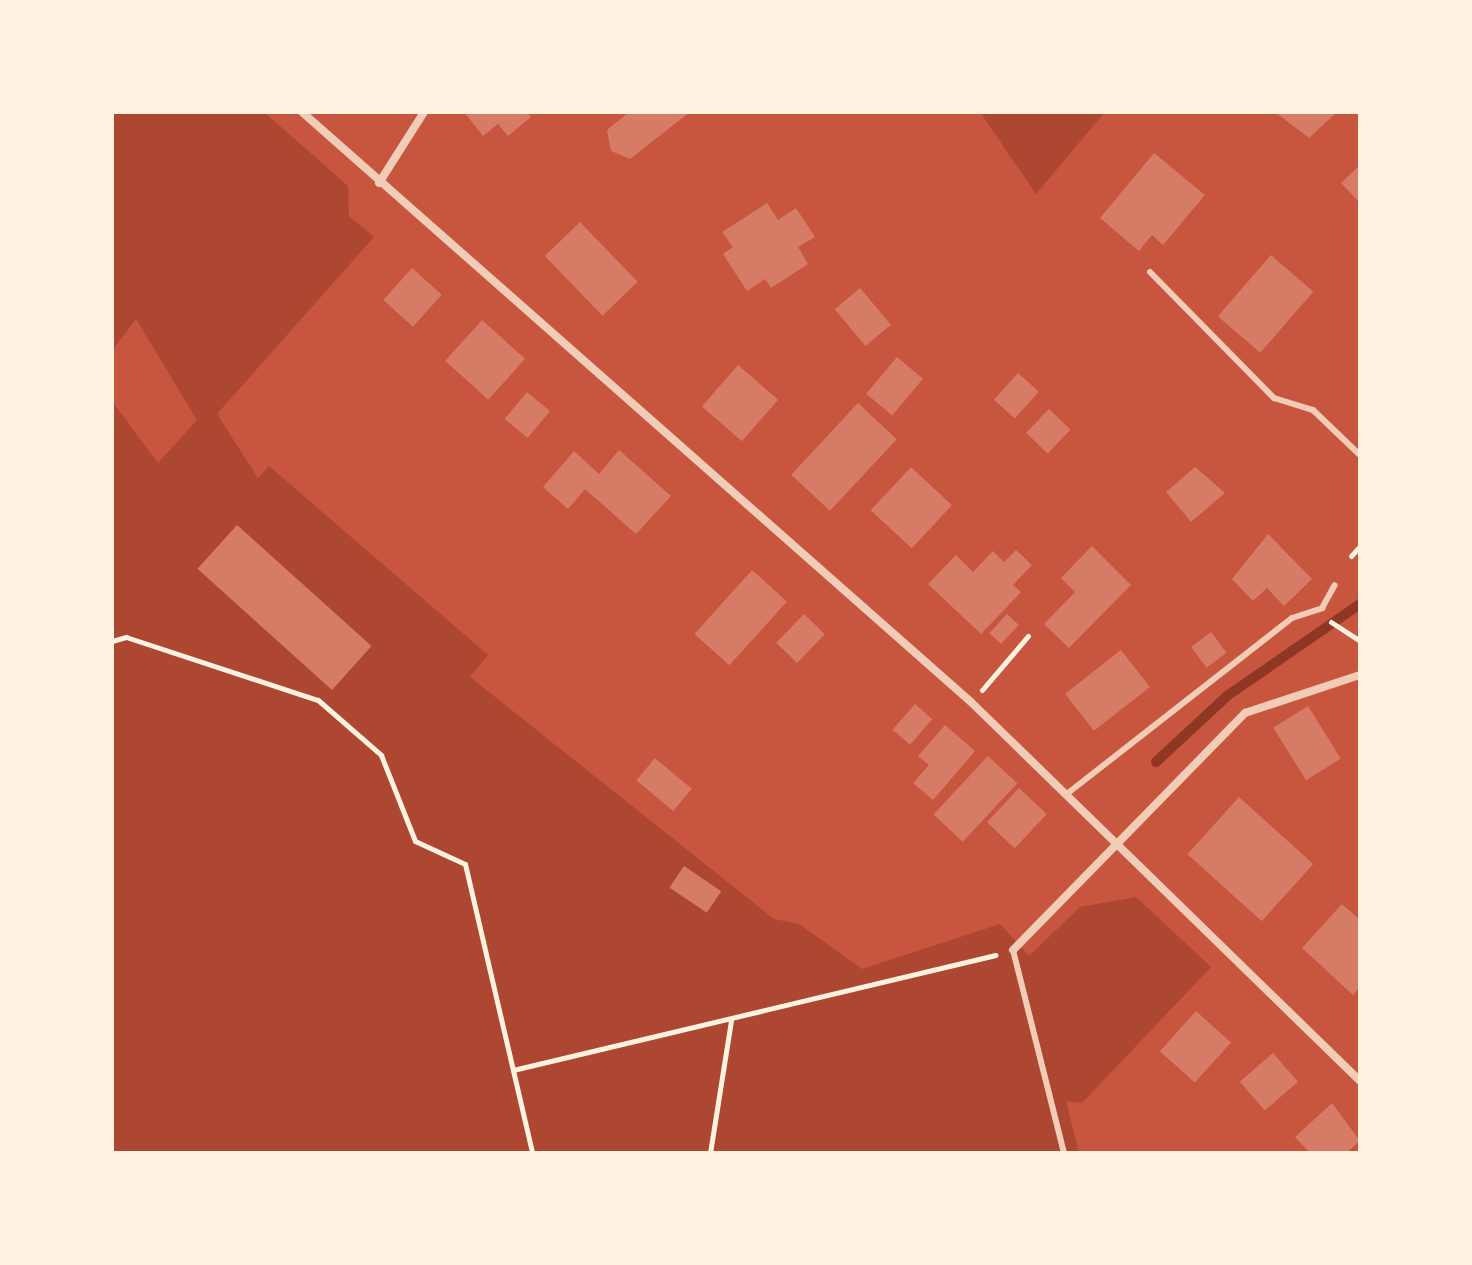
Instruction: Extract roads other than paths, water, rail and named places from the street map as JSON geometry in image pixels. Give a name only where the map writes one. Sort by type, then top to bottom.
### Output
[{"type":"street","points":[[302,112],[971,702],[1068,793],[1360,1081]]},
{"type":"street","points":[[379,183],[424,112]]},
{"type":"street","points":[[1013,950],[1114,841],[1245,713],[1360,675]]},
{"type":"lane","points":[[1150,272],[1274,398],[1313,410],[1360,455]]},
{"type":"lane","points":[[1068,793],[1292,618],[1322,608],[1335,585]]},
{"type":"lane","points":[[1013,950],[1064,1153]]},
{"type":"waterway","points":[[1156,762],[1227,696],[1360,604]]}]
